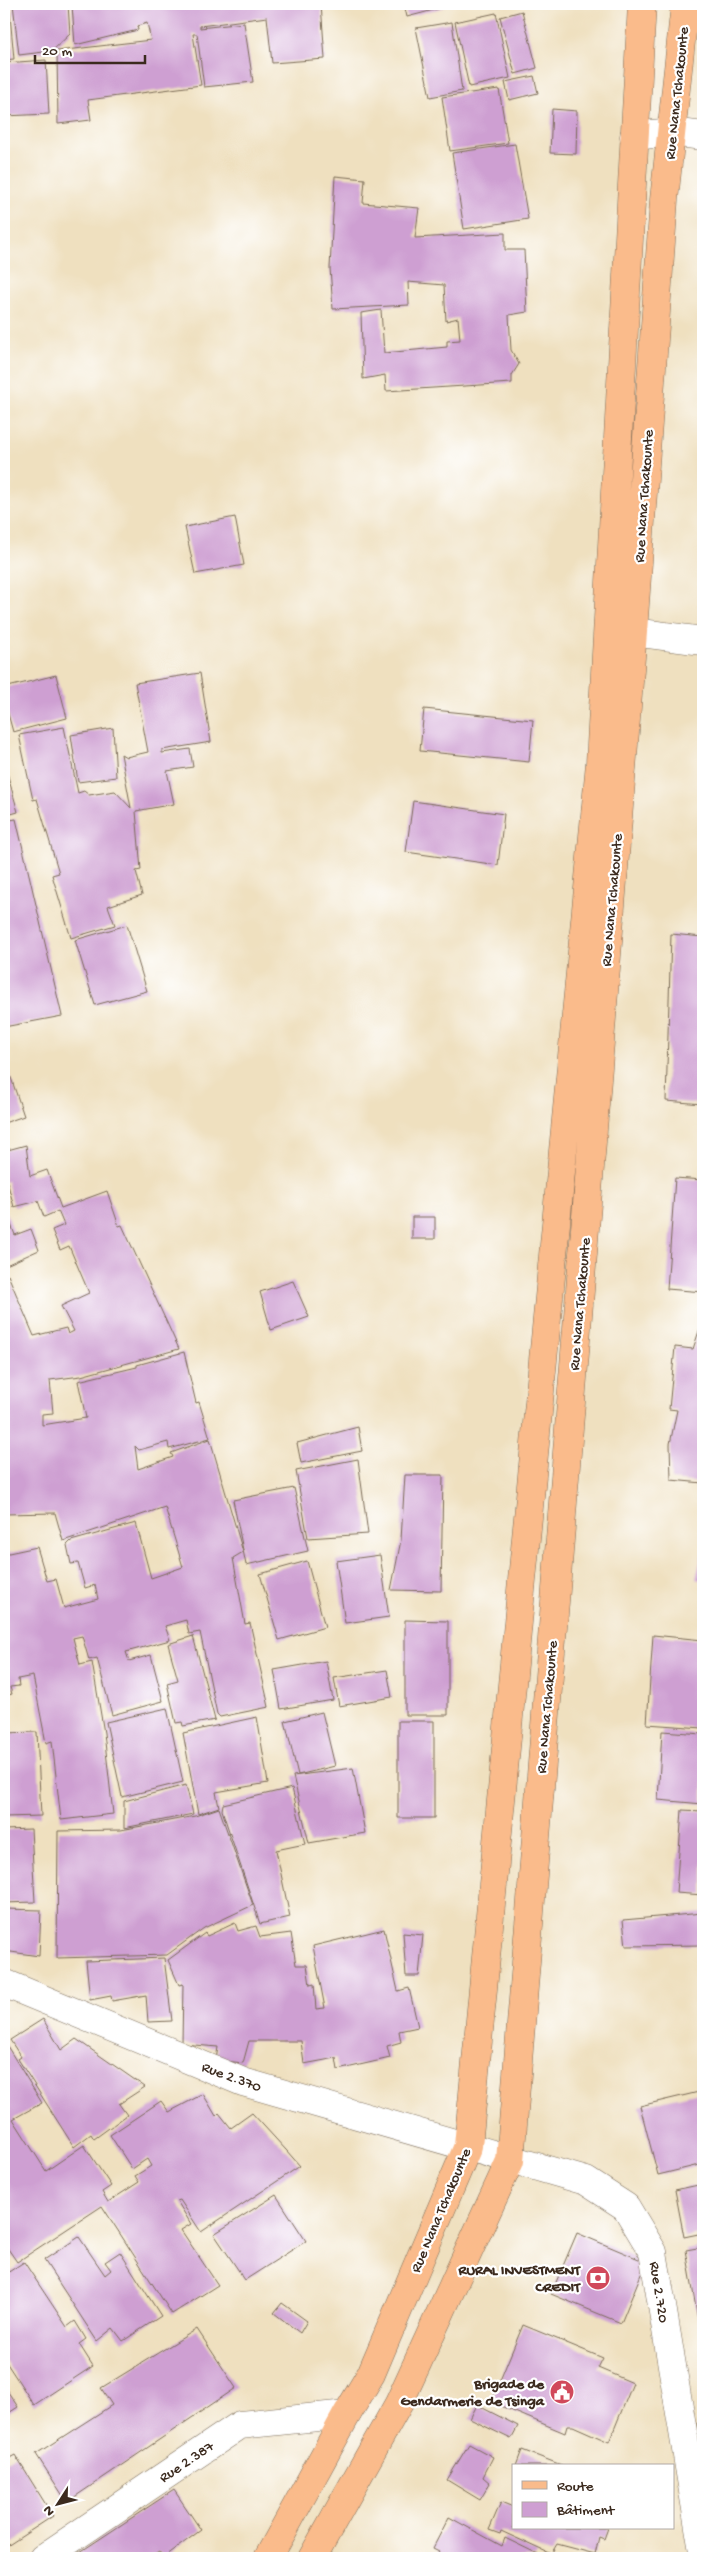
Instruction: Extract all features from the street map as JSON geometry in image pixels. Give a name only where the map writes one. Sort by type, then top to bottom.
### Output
[{"type":"main road","name":"Rue Nana Tchakounte","points":[[268,2558],[371,2374],[468,2146],[600,763],[642,4]]},
{"type":"main road","name":"Rue Nana Tchakounte","points":[[312,2558],[399,2403],[510,2161],[633,632],[664,200],[685,4]]},
{"type":"street","points":[[634,136],[672,132],[703,136]]},
{"type":"street","points":[[633,632],[703,641]]},
{"type":"street","name":"Rue 2.370","points":[[4,1983],[242,2082],[468,2146]]},
{"type":"street","name":"Rue 2.720","points":[[468,2146],[510,2161],[586,2182],[626,2207],[654,2252],[703,2551]]},
{"type":"street","name":"Rue 2.387","points":[[43,2558],[240,2424],[347,2414]]},
{"type":"building","points":[[4,4],[9,4],[14,59],[4,60]]},
{"type":"building","points":[[13,4],[68,4],[70,34],[52,51],[19,55]]},
{"type":"building","points":[[321,4],[325,59],[272,63],[267,17],[200,26],[200,28],[244,23],[253,82],[204,87],[197,34],[193,34],[201,85],[88,100],[91,120],[58,124],[57,51],[151,40],[147,23],[137,26],[138,30],[75,45],[72,5]]},
{"type":"building","points":[[404,4],[445,4],[445,7],[407,17]]},
{"type":"building","points":[[522,11],[537,68],[515,74],[500,17]]},
{"type":"building","points":[[496,13],[510,78],[469,87],[455,22]]},
{"type":"building","points":[[452,22],[462,91],[430,97],[416,28]]},
{"type":"building","points":[[46,60],[49,114],[4,116],[4,63]]},
{"type":"building","points":[[534,76],[538,93],[509,100],[505,82]]},
{"type":"building","points":[[499,89],[508,143],[450,151],[442,97]]},
{"type":"building","points":[[552,109],[577,111],[576,154],[550,153]]},
{"type":"building","points":[[515,144],[528,219],[464,229],[452,153]]},
{"type":"building","points":[[335,176],[365,179],[363,203],[419,208],[415,238],[505,233],[505,250],[524,250],[527,312],[509,315],[511,350],[519,364],[512,375],[512,383],[386,391],[385,375],[363,379],[361,313],[381,310],[384,353],[447,347],[447,341],[460,340],[458,318],[446,321],[444,285],[408,282],[409,305],[333,309],[330,268]]},
{"type":"building","points":[[235,517],[244,565],[195,574],[185,527]]},
{"type":"building","points":[[200,673],[211,742],[162,750],[162,753],[190,749],[193,767],[167,771],[174,804],[136,811],[141,870],[136,871],[142,895],[108,906],[115,925],[71,938],[52,875],[59,873],[37,799],[33,800],[19,735],[64,727],[78,793],[84,791],[89,795],[115,791],[131,808],[121,754],[126,757],[148,752],[135,683]]},
{"type":"building","points":[[56,675],[67,718],[13,732],[4,699],[4,688]]},
{"type":"building","points":[[424,709],[533,720],[529,762],[420,751]]},
{"type":"building","points":[[113,728],[116,777],[78,782],[71,735]]},
{"type":"building","points":[[4,762],[18,812],[4,816]]},
{"type":"building","points":[[413,801],[504,814],[498,865],[406,852]]},
{"type":"building","points":[[16,819],[62,1016],[4,1027],[4,821]]},
{"type":"building","points":[[127,925],[147,991],[95,1005],[75,940]]},
{"type":"building","points":[[671,934],[703,937],[703,1104],[666,1101]]},
{"type":"building","points":[[4,1057],[24,1116],[4,1123]]},
{"type":"building","points":[[26,1145],[30,1176],[47,1170],[61,1208],[107,1191],[119,1226],[122,1225],[179,1349],[81,1376],[50,1380],[53,1413],[42,1414],[42,1425],[86,1418],[78,1381],[137,1367],[137,1365],[184,1352],[196,1403],[199,1402],[210,1438],[169,1449],[168,1442],[139,1450],[135,1446],[138,1469],[173,1457],[171,1453],[210,1439],[243,1552],[233,1558],[245,1624],[250,1623],[269,1707],[220,1717],[217,1714],[200,1632],[189,1634],[186,1620],[165,1626],[170,1640],[126,1652],[129,1661],[151,1655],[163,1701],[112,1715],[97,1658],[89,1660],[82,1636],[73,1638],[80,1665],[92,1662],[104,1733],[113,1814],[61,1820],[52,1741],[46,1743],[33,1676],[18,1679],[19,1686],[10,1687],[12,1694],[4,1696],[4,1554],[37,1547],[47,1581],[56,1579],[64,1608],[98,1599],[95,1585],[85,1588],[78,1563],[71,1564],[67,1545],[71,1541],[136,1523],[151,1578],[183,1567],[165,1507],[63,1541],[55,1513],[4,1514],[4,1277],[8,1275],[34,1336],[66,1328],[68,1334],[74,1331],[61,1306],[89,1293],[69,1246],[60,1250],[52,1230],[64,1225],[58,1211],[44,1217],[38,1201],[14,1207],[7,1181],[4,1182],[4,1151]]},
{"type":"building","points":[[675,1178],[703,1180],[703,1292],[667,1289]]},
{"type":"building","points":[[4,1206],[15,1235],[31,1229],[39,1250],[4,1266]]},
{"type":"building","points":[[412,1217],[435,1217],[435,1239],[412,1239]]},
{"type":"building","points":[[293,1281],[309,1317],[271,1330],[260,1292]]},
{"type":"building","points":[[703,1319],[703,1483],[671,1480],[670,1444],[677,1410],[669,1409],[675,1347],[693,1349]]},
{"type":"building","points":[[358,1427],[362,1451],[301,1463],[297,1443]]},
{"type":"building","points":[[358,1459],[368,1534],[308,1538],[296,1471]]},
{"type":"building","points":[[405,1475],[443,1475],[441,1591],[391,1590],[401,1540]]},
{"type":"building","points":[[294,1488],[308,1551],[246,1565],[233,1500]]},
{"type":"building","points":[[703,1549],[703,1581],[696,1579]]},
{"type":"building","points":[[380,1555],[389,1617],[345,1623],[336,1561]]},
{"type":"building","points":[[307,1561],[325,1627],[279,1640],[260,1574]]},
{"type":"building","points":[[405,1620],[448,1621],[448,1715],[405,1715]]},
{"type":"building","points":[[653,1635],[703,1640],[703,1728],[647,1724]]},
{"type":"building","points":[[193,1636],[215,1720],[183,1726],[182,1722],[176,1723],[167,1683],[178,1680],[168,1644]]},
{"type":"building","points":[[326,1661],[333,1700],[281,1709],[274,1670]]},
{"type":"building","points":[[387,1670],[392,1697],[339,1706],[334,1678]]},
{"type":"building","points":[[167,1708],[183,1782],[122,1797],[106,1722]]},
{"type":"building","points":[[322,1712],[335,1766],[298,1775],[285,1721]]},
{"type":"building","points":[[257,1717],[268,1783],[216,1792],[219,1807],[198,1814],[183,1733]]},
{"type":"building","points":[[398,1721],[434,1721],[434,1818],[398,1818]]},
{"type":"building","points":[[662,1731],[703,1734],[703,1804],[658,1800]]},
{"type":"building","points":[[37,1732],[41,1816],[4,1817],[4,1733]]},
{"type":"building","points":[[353,1768],[365,1833],[309,1843],[293,1776]]},
{"type":"building","points":[[186,1785],[193,1814],[124,1828],[124,1801]]},
{"type":"building","points":[[292,1788],[305,1844],[276,1850],[290,1917],[260,1924],[222,1810],[223,1804]]},
{"type":"building","points":[[219,1808],[253,1905],[204,1928],[167,1955],[57,1958],[58,1831],[121,1830],[195,1816]]},
{"type":"building","points":[[682,1810],[703,1811],[703,1895],[676,1893]]},
{"type":"building","points":[[31,1829],[35,1902],[4,1903],[4,1830]]},
{"type":"building","points":[[4,1909],[41,1910],[39,1956],[4,1951]]},
{"type":"building","points":[[703,1913],[703,1945],[626,1946],[623,1920]]},
{"type":"building","points":[[235,1923],[238,1931],[256,1926],[260,1937],[291,1933],[296,1965],[307,1965],[310,1985],[314,1984],[316,2009],[325,2008],[313,1946],[384,1929],[398,1991],[409,1988],[418,2027],[399,2031],[401,2042],[387,2046],[390,2058],[338,2070],[336,2058],[304,2064],[301,2041],[249,2041],[243,2063],[216,2060],[218,2047],[182,2044],[183,1984],[179,1985],[168,1960],[205,1933],[207,1936]]},
{"type":"building","points":[[403,1933],[423,1935],[419,1976],[406,1976]]},
{"type":"building","points":[[164,1958],[172,2021],[148,2022],[146,1995],[112,2001],[111,1996],[90,2000],[86,1961]]},
{"type":"building","points":[[43,2019],[61,2050],[76,2039],[145,2087],[119,2104],[127,2115],[94,2139],[91,2134],[74,2147],[18,2059],[21,2057],[10,2040]]},
{"type":"building","points":[[4,2041],[42,2103],[13,2119],[46,2171],[84,2145],[111,2186],[102,2192],[108,2202],[139,2182],[135,2176],[151,2166],[147,2159],[132,2169],[110,2135],[161,2101],[169,2112],[203,2094],[216,2116],[219,2113],[231,2128],[252,2113],[286,2150],[300,2166],[201,2232],[180,2200],[177,2201],[191,2224],[181,2230],[218,2285],[172,2314],[102,2206],[17,2262],[4,2243]]},
{"type":"building","points":[[703,2091],[703,2164],[658,2175],[640,2106]]},
{"type":"building","points":[[703,2184],[703,2233],[684,2237],[675,2190]]},
{"type":"building","points":[[276,2195],[306,2241],[245,2280],[214,2234]]},
{"type":"building","name":"RURAL INVESTMENT CREDIT","points":[[577,2233],[646,2262],[621,2323],[551,2294]]},
{"type":"building","points":[[79,2237],[105,2275],[111,2270],[105,2262],[120,2252],[161,2316],[123,2341],[113,2328],[97,2341],[44,2260]]},
{"type":"building","points":[[703,2247],[703,2319],[698,2320],[686,2250]]},
{"type":"building","points":[[24,2262],[67,2327],[75,2321],[86,2339],[79,2344],[93,2366],[34,2405],[4,2359],[4,2275]]},
{"type":"building","points":[[282,2303],[307,2321],[300,2333],[274,2313]]},
{"type":"building","name":"Brigade de Gendarmerie de Tsinga","points":[[523,2325],[603,2358],[598,2368],[633,2383],[609,2442],[573,2426],[567,2426],[565,2433],[491,2402]]},
{"type":"building","points":[[197,2329],[236,2388],[67,2502],[36,2454],[112,2405],[101,2388]]},
{"type":"building","points":[[4,2386],[18,2407],[4,2416]]},
{"type":"building","points":[[477,2405],[518,2426],[511,2439],[470,2419]]},
{"type":"building","points":[[703,2421],[703,2442],[697,2423]]},
{"type":"building","points":[[469,2444],[493,2457],[483,2477],[490,2483],[480,2500],[447,2480]]},
{"type":"building","points":[[522,2450],[559,2464],[517,2464]]},
{"type":"building","points":[[15,2455],[53,2516],[4,2548],[4,2461]]},
{"type":"building","points":[[174,2490],[201,2530],[163,2558],[159,2551],[148,2558],[71,2558]]},
{"type":"building","points":[[501,2502],[512,2507],[512,2530],[607,2530],[604,2539],[599,2537],[595,2554],[557,2544],[551,2554],[501,2531],[500,2534],[489,2530]]},
{"type":"building","points":[[449,2517],[502,2546],[505,2538],[538,2554],[536,2558],[435,2558],[439,2551],[433,2548]]},
{"type":"place","name":"RURAL INVESTMENT CREDIT","points":[[598,2278]]},
{"type":"place","name":"Brigade de Gendarmerie de Tsinga","points":[[562,2392]]}]
